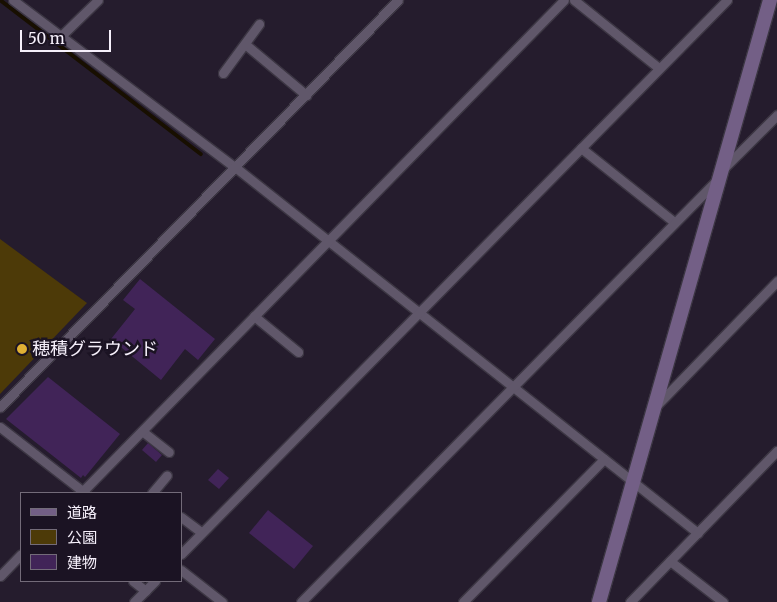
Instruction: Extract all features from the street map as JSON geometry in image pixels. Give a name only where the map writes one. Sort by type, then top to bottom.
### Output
[{"type":"street","points":[[13,0],[235,167],[698,533]]},
{"type":"street","points":[[62,35],[98,0]]},
{"type":"street","points":[[0,407],[398,0]]},
{"type":"street","points":[[84,492],[564,0]]},
{"type":"street","points":[[574,0],[659,68]]},
{"type":"street","points":[[182,553],[727,0]]},
{"type":"street","points":[[599,602],[770,0]]},
{"type":"street","points":[[223,73],[259,24]]},
{"type":"street","points":[[245,44],[306,95]]},
{"type":"street","points":[[301,602],[777,115]]},
{"type":"street","points":[[580,148],[674,222]]},
{"type":"street","points":[[656,406],[777,281]]},
{"type":"street","points":[[254,316],[298,352]]},
{"type":"street","points":[[0,427],[82,492]]},
{"type":"street","points":[[142,431],[169,452]]},
{"type":"street","points":[[630,602],[777,451]]},
{"type":"street","points":[[463,602],[604,459]]},
{"type":"street","points":[[153,492],[167,475]]},
{"type":"street","points":[[182,518],[202,533]]},
{"type":"street","points":[[0,576],[20,555]]},
{"type":"street","points":[[670,561],[723,602]]},
{"type":"street","points":[[182,571],[222,602]]},
{"type":"street","points":[[134,582],[146,591]]},
{"type":"street","points":[[136,602],[155,582]]},
{"type":"green space","name":"穂積グラウンド","points":[[0,239],[87,303],[0,394]]},
{"type":"building","points":[[140,279],[215,339],[198,360],[185,349],[161,380],[111,339],[135,309],[123,300]]},
{"type":"building","points":[[48,377],[120,434],[85,477],[83,475],[81,478],[6,419]]},
{"type":"building","points":[[148,443],[162,455],[156,462],[142,450]]},
{"type":"building","points":[[218,469],[229,478],[219,489],[208,480]]},
{"type":"building","points":[[268,510],[313,546],[294,569],[249,533]]},
{"type":"waterway","points":[[0,0],[201,154]]},
{"type":"place","name":"穂積グラウンド","points":[[22,349]]}]
